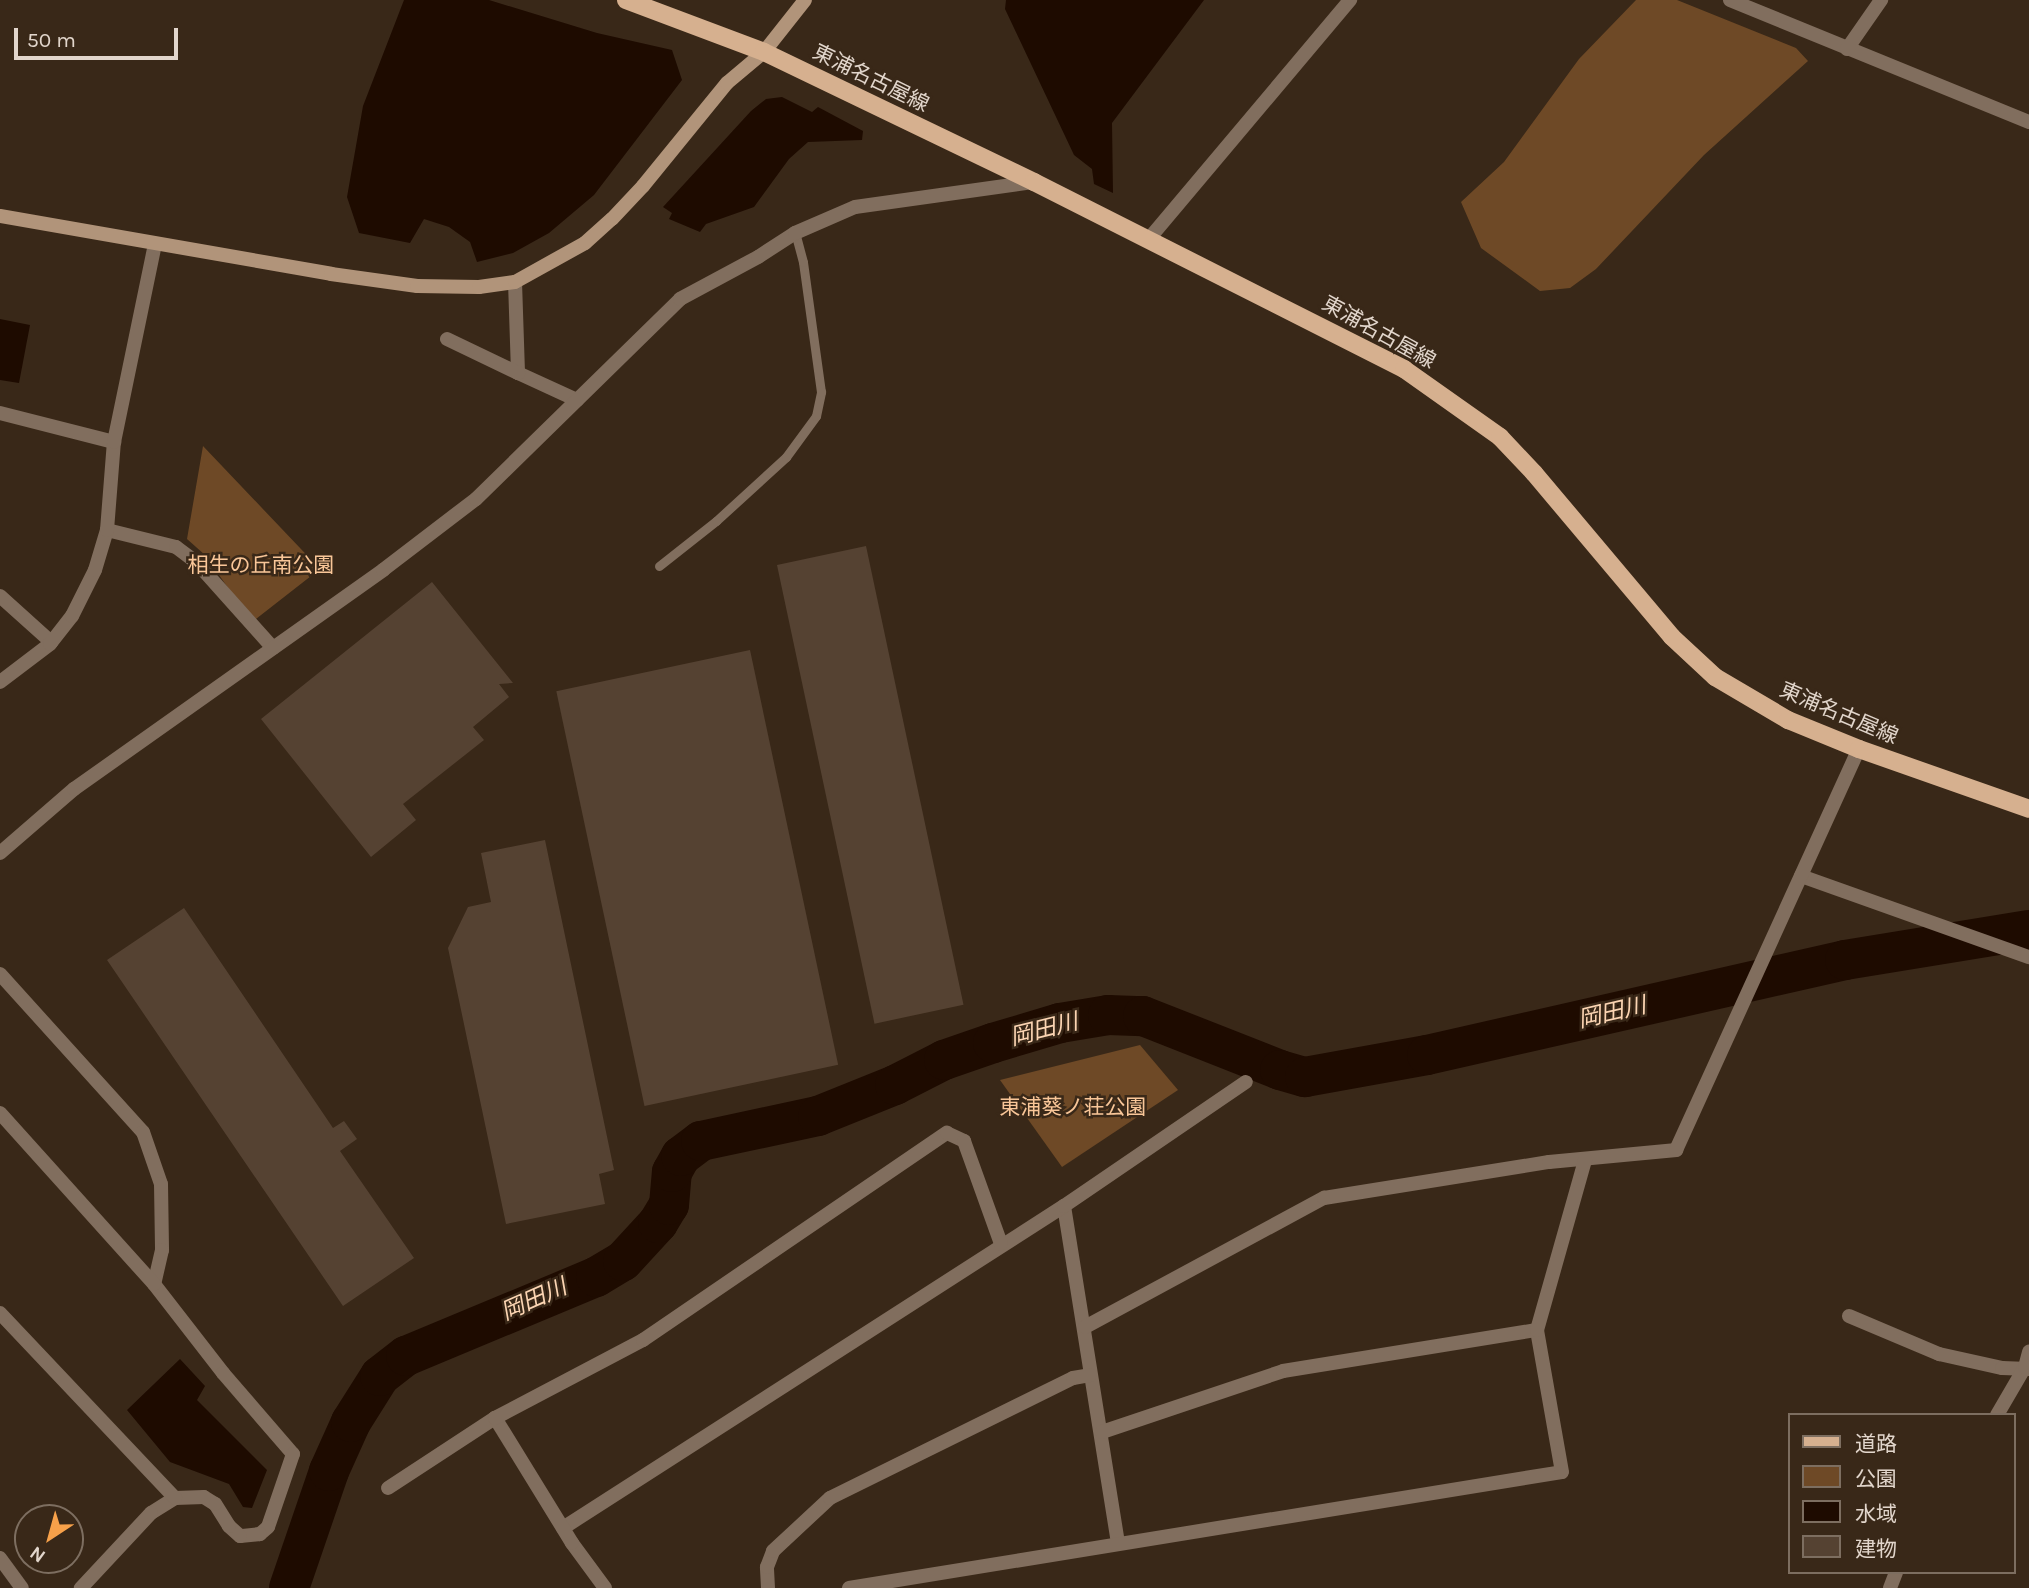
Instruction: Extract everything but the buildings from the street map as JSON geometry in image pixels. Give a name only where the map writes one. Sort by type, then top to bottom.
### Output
[{"type":"main road","name":"東浦名古屋線","points":[[626,0],[764,52],[1034,182],[1394,363],[1458,405],[1500,437],[1534,473],[1635,596],[1672,637],[1714,677],[1788,720],[1860,749],[2029,809]]},
{"type":"street","points":[[0,216],[417,286],[480,287],[515,282],[585,243],[612,219],[727,83],[764,52],[805,0]]},
{"type":"street","points":[[1148,240],[1350,0]]},
{"type":"street","points":[[1730,0],[2029,122]]},
{"type":"street","points":[[1847,48],[1881,0]]},
{"type":"street","points":[[0,853],[75,789],[383,570],[476,499],[680,299],[758,257],[795,233],[855,207],[1034,182]]},
{"type":"street","points":[[0,682],[51,642],[85,593],[107,530],[114,442],[155,244]]},
{"type":"street","points":[[515,282],[518,373]]},
{"type":"street","points":[[447,339],[578,400]]},
{"type":"street","points":[[0,413],[114,442]]},
{"type":"street","points":[[107,530],[176,547],[197,563],[272,648]]},
{"type":"street","points":[[0,596],[51,642]]},
{"type":"street","points":[[1085,1327],[1324,1198],[1549,1162],[1675,1150],[1860,749]]},
{"type":"street","points":[[1801,876],[2029,957]]},
{"type":"street","points":[[0,974],[143,1132],[161,1184],[162,1250],[154,1284]]},
{"type":"street","points":[[563,1528],[1064,1206],[1246,1082]]},
{"type":"street","points":[[0,1114],[154,1284],[223,1373],[293,1454],[268,1527],[260,1534],[240,1536],[229,1526],[215,1504],[204,1497],[175,1498],[144,1520],[81,1588]]},
{"type":"street","points":[[388,1488],[495,1418],[643,1340],[947,1133],[964,1141],[1002,1244]]},
{"type":"street","points":[[849,1588],[1562,1472],[1537,1330],[1585,1160]]},
{"type":"street","points":[[1064,1206],[1118,1544]]},
{"type":"street","points":[[0,1313],[175,1498]]},
{"type":"street","points":[[1849,1317],[1939,1354],[2002,1368],[2028,1363]]},
{"type":"street","points":[[1102,1432],[1283,1371],[1537,1330]]},
{"type":"street","points":[[1998,1413],[2028,1363]]},
{"type":"street","points":[[768,1588],[767,1566],[773,1550],[830,1498],[1073,1378],[1090,1375]]},
{"type":"street","points":[[495,1418],[563,1528],[605,1588]]},
{"type":"street","points":[[0,1558],[22,1588]]},
{"type":"lane","points":[[659,566],[716,521],[786,457],[806,434],[816,416],[821,392],[803,262],[795,233]]},
{"type":"green space","points":[[1636,0],[1677,0],[1796,48],[1808,61],[1704,155],[1596,269],[1570,288],[1540,291],[1481,248],[1461,202],[1504,162],[1579,59]]},
{"type":"green space","name":"相生の丘南公園","points":[[203,446],[320,569],[252,622],[205,555],[187,539]]},
{"type":"green space","name":"東浦葵ノ荘公園","points":[[1140,1045],[1178,1090],[1062,1167],[1000,1080]]},
{"type":"water","points":[[404,0],[489,0],[597,33],[672,50],[682,80],[594,195],[549,233],[513,253],[477,262],[470,242],[449,227],[424,219],[410,243],[359,233],[347,197],[363,106]]},
{"type":"water","points":[[1006,0],[1204,0],[1112,123],[1113,193],[1094,184],[1092,169],[1074,155],[1005,9]]},
{"type":"water","points":[[782,97],[812,112],[818,107],[863,131],[862,140],[808,142],[789,159],[754,207],[706,224],[700,232],[669,219],[672,213],[663,207],[751,111],[766,99]]},
{"type":"water","points":[[0,319],[30,325],[19,383],[0,380]]},
{"type":"water","points":[[180,1359],[205,1386],[197,1400],[267,1470],[252,1508],[243,1507],[229,1484],[170,1462],[127,1410]]},
{"type":"waterway","name":"岡田川","points":[[289,1588],[329,1471],[351,1422],[380,1376],[406,1356],[596,1277],[623,1261],[658,1223],[669,1205],[672,1172],[681,1156],[701,1141],[818,1116],[895,1085],[944,1060],[1060,1023],[1108,1015],[1143,1016],[1280,1070],[1305,1077],[1427,1055],[1845,960],[2029,930]]}]
